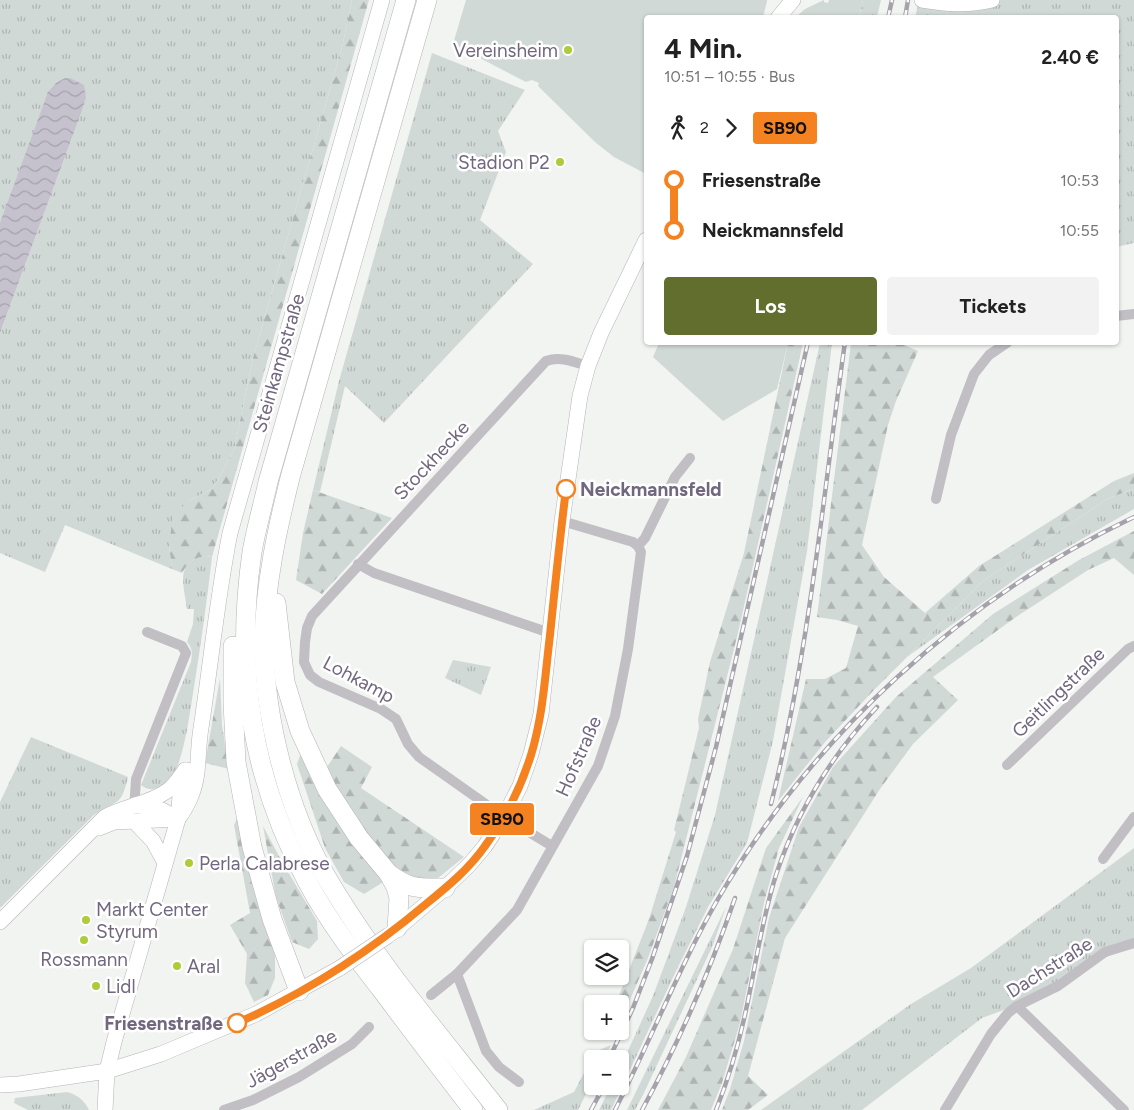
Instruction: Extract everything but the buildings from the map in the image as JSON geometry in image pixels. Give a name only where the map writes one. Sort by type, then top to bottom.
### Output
[{"type":"highway","points":[[406,0],[268,482],[253,549],[244,641],[248,698],[260,766],[280,822],[307,881],[342,939],[473,1110]]},
{"type":"highway","points":[[427,0],[278,525],[268,588],[264,642],[268,697],[279,760],[298,815],[324,871],[356,924],[498,1110]]},
{"type":"highway","points":[[278,525],[276,611],[285,682],[300,731],[327,789],[359,838],[389,874],[396,887],[399,898],[393,932]]},
{"type":"highway","points":[[253,549],[239,590],[234,632],[233,703],[236,762],[252,846],[269,910],[300,991]]},
{"type":"highway","points":[[389,874],[403,884],[417,888],[445,888]]},
{"type":"main road","name":"Steinkampstraße","points":[[178,819],[191,796],[198,767],[200,731],[220,584],[230,533],[382,0]]},
{"type":"main road","points":[[780,15],[793,0]]},
{"type":"main road","points":[[928,1],[964,5],[992,0]]},
{"type":"main road","points":[[0,1085],[107,1071],[161,1054],[267,1009],[340,968],[393,932],[445,888],[480,852],[504,817],[520,786],[535,738],[541,714],[562,521],[580,396],[588,366],[601,333],[644,244]]},
{"type":"main road","name":"Steinkampstraße","points":[[105,1110],[107,1071],[178,819],[180,796],[189,763],[200,731]]},
{"type":"main road","points":[[0,922],[105,817],[167,791],[178,781],[189,763]]},
{"type":"main road","points":[[134,805],[162,810],[178,819]]},
{"type":"main road","points":[[93,830],[114,822],[178,819]]},
{"type":"main road","points":[[134,821],[153,841],[165,863]]},
{"type":"street","points":[[1119,316],[1134,314]]},
{"type":"street","points":[[936,498],[951,435],[974,374],[989,355],[1004,345]]},
{"type":"street","name":"Stockhecke","points":[[312,616],[546,361],[563,358],[588,366]]},
{"type":"street","points":[[562,521],[633,542],[638,546],[645,538],[675,477],[690,458]]},
{"type":"street","name":"Hofstraße","points":[[432,995],[457,974],[516,910],[598,766],[615,716],[628,650],[641,552],[638,546]]},
{"type":"street","points":[[358,564],[374,574],[550,633]]},
{"type":"street","name":"Lohkamp","points":[[312,616],[304,642],[304,662],[310,675],[320,682],[381,709],[396,719],[408,744],[419,757],[504,817],[552,846]]},
{"type":"street","points":[[134,821],[136,779],[186,653],[182,646],[147,632]]},
{"type":"street","name":"Geitlingstraße","points":[[1007,765],[1128,649],[1134,646]]},
{"type":"street","points":[[1104,859],[1134,817]]},
{"type":"street","name":"Dachstraße","points":[[945,1110],[1001,1021],[1017,1006],[1058,986],[1105,952],[1134,943]]},
{"type":"street","points":[[457,974],[486,1050],[499,1067],[519,1082]]},
{"type":"street","points":[[1017,1006],[1124,1110]]},
{"type":"street","name":"Jägerstraße","points":[[224,1110],[254,1105],[352,1044],[368,1027]]},
{"type":"green space","points":[[0,0],[352,0],[342,47],[253,358],[234,450],[213,488],[189,501],[169,545],[172,569],[65,525],[45,572],[0,553],[0,333],[86,98],[0,223]]},
{"type":"green space","points":[[352,0],[369,0],[212,557],[202,557],[194,560],[182,573],[172,569],[169,545],[173,515],[189,501],[213,488],[234,450],[253,358],[342,47]]},
{"type":"green space","points":[[466,0],[767,0],[764,15],[644,15],[644,173],[614,157],[595,142],[538,86],[539,83],[532,80],[526,82],[453,44]]},
{"type":"green space","points":[[824,0],[824,2],[828,3],[829,0],[863,0],[859,15],[798,15],[805,9]]},
{"type":"green space","points":[[863,0],[881,0],[877,15],[860,15]]},
{"type":"green space","points":[[919,0],[949,6],[947,15],[916,15]]},
{"type":"green space","points":[[1000,0],[1134,0],[1134,243],[1119,246],[1119,15],[947,15],[949,6],[982,5]]},
{"type":"green space","points":[[432,53],[525,90],[498,131],[506,152],[480,220],[533,264],[384,423],[345,386],[320,492],[313,490],[339,381]]},
{"type":"green space","points":[[658,345],[788,345],[777,389],[723,421],[653,357]]},
{"type":"green space","points":[[788,345],[803,345],[738,633],[674,887],[648,958],[629,1002],[629,995],[619,995],[623,985],[629,985],[629,970],[649,919],[676,832],[674,830],[699,728],[698,719],[710,662],[744,553]]},
{"type":"green space","points":[[820,345],[832,345],[807,551],[773,741],[747,843],[708,907],[629,1072],[628,1050],[653,996],[686,907],[715,815]]},
{"type":"green space","points":[[851,345],[904,345],[918,351],[896,401],[888,425],[862,545],[884,577],[925,613],[979,566],[1114,481],[1134,473],[1134,489],[1109,498],[983,581],[826,741],[778,801],[806,679],[825,679],[846,668],[858,626],[817,617]]},
{"type":"green space","points":[[1134,489],[1134,509],[1028,570],[907,657],[983,581],[1109,498]]},
{"type":"green space","points":[[313,490],[392,518],[322,594],[296,580],[303,533]]},
{"type":"green space","points":[[1134,531],[1134,575],[1114,558],[1088,570],[1016,617],[933,677],[958,700],[913,744],[880,789],[785,938],[748,1076],[768,1095],[748,1110],[722,1110],[744,1041],[769,918],[799,827],[833,767],[896,697],[993,614],[1079,560]]},
{"type":"green space","points":[[205,556],[212,557],[190,715],[184,744],[177,768],[169,780],[159,788],[147,788],[141,785],[191,662],[191,649],[187,642],[193,624],[194,609],[187,609],[183,576],[189,564],[195,559]]},
{"type":"green space","points":[[453,660],[491,667],[481,695],[445,678]]},
{"type":"green space","points":[[220,678],[222,725],[229,769],[205,763]]},
{"type":"green space","points":[[31,737],[128,777],[120,798],[94,815],[0,908],[0,802]]},
{"type":"green space","points":[[341,746],[372,767],[361,788],[464,857],[433,882],[410,880],[398,871],[362,830],[323,773]]},
{"type":"green space","points":[[302,750],[385,881],[364,894],[344,882],[325,848],[297,764]]},
{"type":"green space","points":[[803,797],[779,848],[764,903],[740,1023],[722,1083],[711,1110],[658,1110],[686,1057],[733,949],[766,848]]},
{"type":"green space","points":[[238,817],[275,956],[275,978],[268,995],[254,1002],[245,983],[247,954],[230,925],[250,913],[234,825]]},
{"type":"green space","points":[[263,826],[317,921],[318,939],[309,949],[292,942],[276,897]]},
{"type":"green space","points":[[1134,848],[1134,943],[1001,1011],[982,1018],[862,1110],[761,1110],[911,1004],[971,968]]},
{"type":"green space","points":[[726,907],[713,945],[643,1095],[635,1110],[627,1110]]},
{"type":"green space","points":[[611,1045],[608,1050],[600,1050]]},
{"type":"green space","points":[[584,1073],[586,1095],[578,1110],[534,1110],[574,1092]]},
{"type":"green space","points":[[67,1092],[80,1098],[89,1110],[28,1110],[14,1103],[15,1098]]},
{"type":"green space","points":[[606,1095],[618,1095],[611,1110],[599,1110]]},
{"type":"water","points":[[65,78],[70,78],[84,85],[86,98],[0,333],[0,223],[48,92],[56,83]]},
{"type":"railway","points":[[889,15],[892,0]]},
{"type":"railway","points":[[906,15],[908,0]]},
{"type":"railway","points":[[613,1050],[633,1008],[652,959],[687,856],[716,747],[807,345]]},
{"type":"railway","points":[[771,804],[796,690],[814,574],[845,345]]},
{"type":"railway","points":[[615,1110],[718,899],[756,839],[799,781],[846,727],[898,677],[952,630],[1010,588],[1071,550],[1134,517]]},
{"type":"railway","points":[[716,1110],[738,1042],[766,911],[784,851],[817,785],[845,745],[877,707]]},
{"type":"railway","points":[[642,1110],[693,1006],[735,898]]},
{"type":"railway","points":[[591,1110],[599,1095]]},
{"type":"bus line","name":"SB90","points":[[237,1023],[267,1009],[340,968],[389,935],[445,888],[470,864],[485,846],[504,817],[520,786],[531,754],[541,714],[566,489]]},
{"type":"place","name":"Vereinsheim","points":[[568,50]]},
{"type":"place","name":"Stadion P2","points":[[560,162]]},
{"type":"place","name":"Neickmannsfeld","points":[[566,489]]},
{"type":"place","name":"Perla Calabrese","points":[[189,863]]},
{"type":"place","name":"Markt Center Styrum","points":[[86,920]]},
{"type":"place","name":"Rossmann","points":[[84,940]]},
{"type":"place","name":"Aral","points":[[177,966]]},
{"type":"place","name":"Lidl","points":[[96,986]]},
{"type":"place","name":"Friesenstraße","points":[[237,1023]]}]
